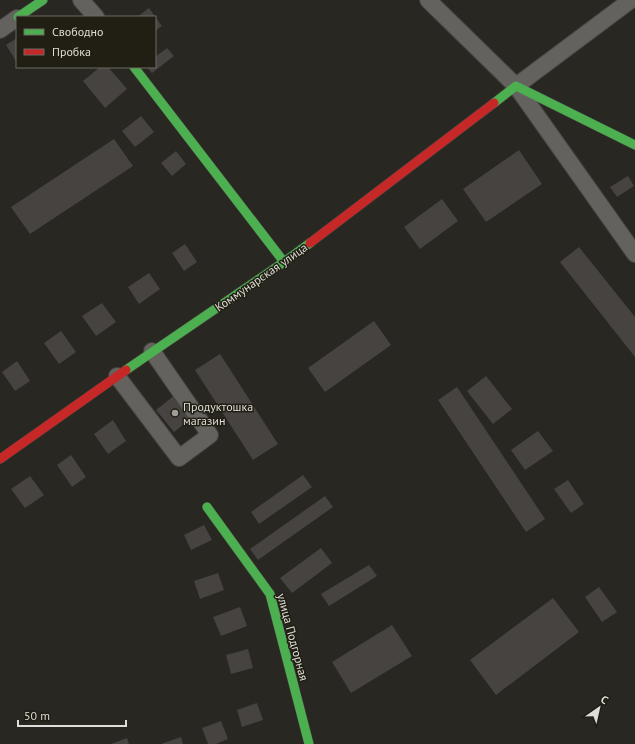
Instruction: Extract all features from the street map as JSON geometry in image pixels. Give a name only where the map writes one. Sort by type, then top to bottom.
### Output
[{"type":"street","points":[[19,16],[43,0]]},
{"type":"street","points":[[81,0],[95,16]]},
{"type":"street","points":[[428,0],[516,86],[635,254]]},
{"type":"street","name":"Коммунарская улица","points":[[0,459],[152,351],[284,262],[631,0]]},
{"type":"street","points":[[0,30],[16,18]]},
{"type":"street","points":[[135,68],[284,262]]},
{"type":"street","points":[[516,86],[635,145]]},
{"type":"street","points":[[118,376],[179,458],[210,435],[152,351]]},
{"type":"street","name":"улица Подгорная","points":[[207,507],[270,594],[308,744]]},
{"type":"building","points":[[149,8],[155,16],[138,16]]},
{"type":"building","points":[[156,18],[162,26],[156,30]]},
{"type":"building","points":[[16,39],[16,61],[6,45]]},
{"type":"building","points":[[167,48],[174,56],[152,73],[148,68],[156,68],[156,56]]},
{"type":"building","points":[[99,68],[109,68],[127,89],[105,108],[83,81]]},
{"type":"building","points":[[141,116],[154,132],[135,147],[122,131]]},
{"type":"building","points":[[114,139],[133,166],[30,234],[11,207]]},
{"type":"building","points":[[519,150],[542,184],[486,222],[463,189]]},
{"type":"building","points":[[176,151],[186,164],[172,176],[161,163]]},
{"type":"building","points":[[628,176],[634,186],[617,197],[610,187]]},
{"type":"building","points":[[442,199],[458,221],[420,249],[404,227]]},
{"type":"building","points":[[185,244],[197,262],[184,271],[172,253]]},
{"type":"building","points":[[579,247],[635,317],[635,357],[560,262]]},
{"type":"building","points":[[149,273],[160,289],[139,304],[128,287]]},
{"type":"building","points":[[102,303],[116,322],[96,336],[82,316]]},
{"type":"building","points":[[374,321],[391,345],[325,392],[308,368]]},
{"type":"building","points":[[61,331],[76,352],[59,364],[44,343]]},
{"type":"building","points":[[220,354],[278,444],[253,460],[195,370]]},
{"type":"building","points":[[17,361],[30,381],[15,391],[2,372]]},
{"type":"building","points":[[486,376],[512,409],[493,424],[467,391]]},
{"type":"building","points":[[457,387],[545,519],[526,532],[438,400]]},
{"type":"building","name":"Продуктошка магазин","points":[[175,395],[193,417],[174,432],[156,410]]},
{"type":"building","points":[[113,420],[126,441],[108,454],[94,434]]},
{"type":"building","points":[[538,431],[553,451],[525,470],[511,450]]},
{"type":"building","points":[[71,455],[86,477],[72,487],[57,465]]},
{"type":"building","points":[[303,475],[312,487],[259,524],[251,512]]},
{"type":"building","points":[[30,476],[44,495],[25,508],[11,489]]},
{"type":"building","points":[[568,480],[584,504],[571,513],[554,489]]},
{"type":"building","points":[[325,496],[333,507],[258,560],[250,549]]},
{"type":"building","points":[[204,525],[212,540],[191,550],[184,535]]},
{"type":"building","points":[[321,548],[332,563],[292,593],[280,578]]},
{"type":"building","points":[[369,565],[377,576],[329,606],[321,594]]},
{"type":"building","points":[[218,573],[224,590],[200,599],[194,581]]},
{"type":"building","points":[[599,587],[617,612],[602,622],[585,597]]},
{"type":"building","points":[[553,598],[579,632],[496,695],[470,660]]},
{"type":"building","points":[[240,607],[247,626],[221,636],[213,617]]},
{"type":"building","points":[[392,625],[412,656],[351,693],[332,662]]},
{"type":"building","points":[[248,649],[253,668],[231,674],[226,655]]},
{"type":"building","points":[[257,703],[263,720],[242,727],[237,710]]},
{"type":"building","points":[[221,721],[228,739],[216,744],[208,744],[202,728]]},
{"type":"building","points":[[181,737],[183,744],[161,744]]},
{"type":"building","points":[[127,738],[129,744],[111,744]]},
{"type":"traffic: fast","points":[[19,16],[43,0]]},
{"type":"traffic: fast","points":[[135,68],[284,262]]},
{"type":"traffic: fast","points":[[494,103],[516,86],[635,145]]},
{"type":"traffic: fast","points":[[126,370],[310,243]]},
{"type":"traffic: fast","points":[[207,507],[270,594],[309,744]]},
{"type":"traffic: jam","points":[[310,243],[494,103]]},
{"type":"traffic: jam","points":[[0,459],[126,370]]},
{"type":"place","name":"Продуктошка магазин","points":[[175,413]]}]
